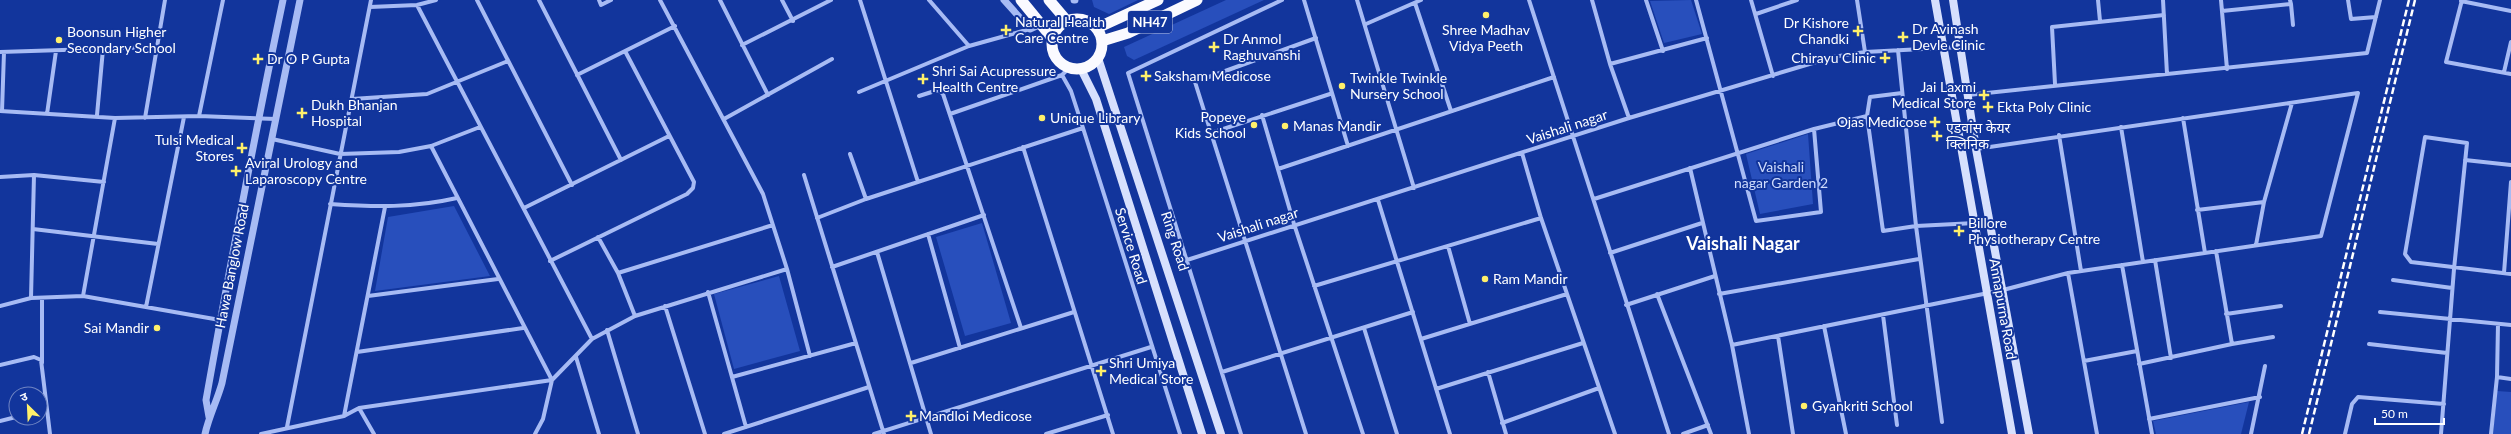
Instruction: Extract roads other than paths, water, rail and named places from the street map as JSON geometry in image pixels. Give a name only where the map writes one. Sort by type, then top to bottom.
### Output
[{"type":"highway","points":[[1021,0],[1052,39],[1055,56],[1066,72],[1081,69],[1093,63],[1098,58],[1102,41],[1097,28],[1081,19],[1067,21],[1056,31],[1052,39]]},
{"type":"highway","points":[[1049,0],[1067,21]]},
{"type":"highway","points":[[1097,28],[1158,0]]},
{"type":"highway","name":"NH47","points":[[1102,41],[1128,33],[1197,0]]},
{"type":"main road","name":"Annapurna Road","points":[[1935,0],[1976,223],[2012,434]]},
{"type":"main road","name":"Annapurna Road","points":[[1953,0],[1976,149],[2029,434]]},
{"type":"main road","name":"Ring Road","points":[[1098,58],[1221,434]]},
{"type":"main road","points":[[1081,69],[1096,99],[1202,434]]},
{"type":"street","points":[[145,118],[165,0]]},
{"type":"street","points":[[199,116],[223,0]]},
{"type":"street","name":"Hawa Banglow Road","points":[[209,417],[206,400],[220,320],[258,119],[284,0]]},
{"type":"street","name":"Hawa Banglow Road","points":[[204,434],[209,417],[216,407],[222,383],[256,209],[272,139],[300,0]]},
{"type":"street","points":[[287,427],[371,0]]},
{"type":"street","points":[[370,7],[417,5],[436,0]]},
{"type":"street","points":[[477,0],[572,185]]},
{"type":"street","points":[[539,0],[621,160]]},
{"type":"street","points":[[599,0],[601,5],[611,0]]},
{"type":"street","points":[[660,0],[763,194],[787,269],[810,356]]},
{"type":"street","points":[[720,0],[768,95]]},
{"type":"street","points":[[782,0],[793,21]]},
{"type":"street","points":[[742,45],[793,21],[831,0]]},
{"type":"street","points":[[860,0],[918,182]]},
{"type":"street","points":[[929,0],[969,46]]},
{"type":"street","points":[[1004,0],[1030,29]]},
{"type":"street","points":[[1241,434],[1128,73],[1282,0]]},
{"type":"street","points":[[1304,0],[1316,38],[1330,94],[1348,146]]},
{"type":"street","points":[[1357,0],[1366,24],[1414,188]]},
{"type":"street","points":[[1366,24],[1421,0]]},
{"type":"street","points":[[1529,0],[1574,136],[1626,305],[1668,434]]},
{"type":"street","points":[[1592,0],[1610,64],[1629,118]]},
{"type":"street","points":[[1646,0],[1663,51]]},
{"type":"street","points":[[1696,0],[1756,221],[1822,212],[1814,129]]},
{"type":"street","points":[[1751,0],[1773,76]]},
{"type":"street","points":[[1756,14],[1797,0]]},
{"type":"street","points":[[1857,0],[1865,52]]},
{"type":"street","points":[[2098,0],[2100,21]]},
{"type":"street","points":[[2163,0],[2167,74]]},
{"type":"street","points":[[2221,0],[2227,69]]},
{"type":"street","points":[[2348,0],[2351,19],[2376,17]]},
{"type":"street","points":[[1968,95],[2055,84],[2227,69],[2367,53],[2380,0]]},
{"type":"street","points":[[2511,11],[2461,0],[2446,62],[2511,74]]},
{"type":"street","points":[[2222,11],[2291,2],[2293,25]]},
{"type":"street","points":[[1415,3],[1451,111]]},
{"type":"street","points":[[417,5],[592,339]]},
{"type":"street","points":[[2055,84],[2052,28],[2100,21],[2164,15]]},
{"type":"street","points":[[859,92],[969,46],[1030,29],[1041,24]]},
{"type":"street","points":[[577,75],[675,26]]},
{"type":"street","points":[[1306,434],[1282,353],[1195,82],[1316,38]]},
{"type":"street","points":[[1610,64],[1707,38]]},
{"type":"street","points":[[2504,72],[2511,42]]},
{"type":"street","points":[[156,47],[2,52],[1,111],[97,115],[115,118],[199,116],[276,119]]},
{"type":"street","name":"Vaishali nagar","points":[[1187,260],[1246,242],[1294,224],[1378,200],[1629,118],[1833,57],[1865,52],[1961,47]]},
{"type":"street","points":[[97,115],[103,49]]},
{"type":"street","points":[[47,114],[56,50]]},
{"type":"street","points":[[1898,50],[1919,259],[1942,422]]},
{"type":"street","points":[[550,261],[687,194],[693,188],[694,182],[625,51]]},
{"type":"street","points":[[724,119],[832,59]]},
{"type":"street","points":[[352,99],[427,94],[508,61]]},
{"type":"street","points":[[950,114],[1066,72]]},
{"type":"street","name":"Service Road","points":[[1066,72],[1070,91],[1180,434]]},
{"type":"street","points":[[1278,169],[1554,77]]},
{"type":"street","points":[[919,96],[938,90],[943,94],[968,165],[1020,328]]},
{"type":"street","points":[[1902,93],[1870,97],[1867,116],[1883,231],[1916,226],[1976,223]]},
{"type":"street","points":[[1732,345],[1987,294],[2068,273],[2321,236],[2358,93],[1976,149]]},
{"type":"street","points":[[1211,133],[1262,115],[1330,94]]},
{"type":"street","points":[[2256,245],[2264,202],[2292,103]]},
{"type":"street","points":[[1262,115],[1294,224],[1363,434]]},
{"type":"street","points":[[1594,199],[1814,129],[1867,116]]},
{"type":"street","points":[[146,307],[184,117]]},
{"type":"street","points":[[83,296],[115,118]]},
{"type":"street","points":[[2183,118],[2205,253]]},
{"type":"street","points":[[272,139],[340,154],[399,152],[431,146],[480,127]]},
{"type":"street","points":[[2121,127],[2143,262]]},
{"type":"street","points":[[817,218],[968,165],[1083,128]]},
{"type":"street","points":[[524,208],[669,136]]},
{"type":"street","points":[[2059,136],[2081,271]]},
{"type":"street","points":[[2441,434],[2452,288],[2454,269],[2465,160],[2467,143],[2425,137],[2405,254],[2411,262],[2454,269],[2511,274]]},
{"type":"street","points":[[431,146],[523,328],[552,380]]},
{"type":"street","points":[[1023,147],[1074,312],[1093,366],[1114,434]]},
{"type":"street","points":[[1522,153],[1541,218],[1615,434]]},
{"type":"street","points":[[850,154],[866,200]]},
{"type":"street","points":[[2465,160],[2511,165]]},
{"type":"street","points":[[1690,168],[1732,345],[1749,434]]},
{"type":"street","points":[[0,177],[34,175],[104,182]]},
{"type":"street","points":[[31,298],[34,175]]},
{"type":"street","points":[[804,175],[884,433]]},
{"type":"street","points":[[2504,273],[2511,182]]},
{"type":"street","points":[[330,204],[385,207],[425,206],[457,198]]},
{"type":"street","points":[[1378,200],[1450,434]]},
{"type":"street","points":[[2197,210],[2264,202]]},
{"type":"street","points":[[344,416],[385,207]]},
{"type":"street","points":[[832,267],[984,215]]},
{"type":"street","points":[[1314,286],[1541,218]]},
{"type":"street","points":[[1610,253],[1702,223]]},
{"type":"street","points":[[618,273],[773,225]]},
{"type":"street","points":[[33,229],[94,235],[158,244]]},
{"type":"street","points":[[928,234],[960,348]]},
{"type":"street","points":[[598,237],[618,273],[636,316]]},
{"type":"street","points":[[1448,246],[1470,324]]},
{"type":"street","points":[[2216,251],[2232,344]]},
{"type":"street","points":[[877,252],[931,434]]},
{"type":"street","points":[[1719,294],[1919,259]]},
{"type":"street","points":[[2155,260],[2171,358]]},
{"type":"street","points":[[2122,265],[2152,434]]},
{"type":"street","points":[[535,434],[543,419],[552,380],[592,339],[636,316],[708,292],[787,269]]},
{"type":"street","points":[[2068,273],[2097,434]]},
{"type":"street","points":[[1626,305],[1715,276]]},
{"type":"street","points":[[368,296],[498,279]]},
{"type":"street","points":[[2393,280],[2452,288]]},
{"type":"street","points":[[708,292],[746,426]]},
{"type":"street","points":[[1421,339],[1567,294]]},
{"type":"street","points":[[1657,294],[1711,434]]},
{"type":"street","points":[[0,306],[31,298],[83,296],[220,320]]},
{"type":"street","points":[[42,298],[42,363],[44,386]]},
{"type":"street","points":[[665,306],[704,434]]},
{"type":"street","points":[[2226,314],[2281,306]]},
{"type":"street","points":[[911,363],[1074,312]]},
{"type":"street","points":[[1222,372],[1413,312]]},
{"type":"street","points":[[2380,312],[2511,325]]},
{"type":"street","points":[[1883,314],[1897,425]]},
{"type":"street","points":[[2491,434],[2497,378],[2498,324]]},
{"type":"street","points":[[1824,326],[1846,434]]},
{"type":"street","points":[[357,352],[523,328]]},
{"type":"street","points":[[1364,328],[1397,434]]},
{"type":"street","points":[[607,330],[638,434]]},
{"type":"street","points":[[1778,336],[1793,434]]},
{"type":"street","points":[[2139,364],[2232,344],[2273,337]]},
{"type":"street","points":[[732,377],[856,343]]},
{"type":"street","points":[[1436,389],[1583,343]]},
{"type":"street","points":[[2369,344],[2448,353]]},
{"type":"street","points":[[874,434],[884,433],[926,418],[1151,347]]},
{"type":"street","points":[[2084,361],[2137,351]]},
{"type":"street","points":[[0,365],[34,357],[37,357],[42,363]]},
{"type":"street","points":[[576,357],[599,434]]},
{"type":"street","points":[[2251,434],[2260,397],[2265,366]]},
{"type":"street","points":[[1488,372],[1506,434]]},
{"type":"street","points":[[2497,378],[2511,379]]},
{"type":"street","points":[[262,434],[287,427],[344,416],[359,408],[552,380]]},
{"type":"street","points":[[724,434],[869,387]]},
{"type":"street","points":[[1502,423],[1599,388]]},
{"type":"street","points":[[2345,434],[2352,404],[2358,396],[2444,404]]},
{"type":"street","points":[[2149,419],[2260,397]]},
{"type":"street","points":[[359,408],[374,434]]},
{"type":"street","points":[[1046,434],[1108,415]]},
{"type":"street","points":[[48,417],[50,434]]},
{"type":"street","points":[[1683,434],[1708,425]]},
{"type":"railway","points":[[2302,434],[2409,0]]},
{"type":"railway","points":[[2309,434],[2415,0]]},
{"type":"place","name":"Shree Madhav Vidya Peeth","points":[[1486,15]]},
{"type":"place","name":"Natural Health Care Centre","points":[[1006,30]]},
{"type":"place","name":"Dr Kishore Chandki","points":[[1858,31]]},
{"type":"place","name":"Dr Avinash Devle Clinic","points":[[1903,37]]},
{"type":"place","name":"Boonsun Higher Secondary School","points":[[59,40]]},
{"type":"place","name":"Dr Anmol Raghuvanshi","points":[[1214,47]]},
{"type":"place","name":"Chirayu Clinic","points":[[1885,58]]},
{"type":"place","name":"Dr O P Gupta","points":[[258,59]]},
{"type":"place","name":"Saksham Medicose","points":[[1146,76]]},
{"type":"place","name":"Shri Sai Acupressure Health Centre","points":[[923,79]]},
{"type":"place","name":"Twinkle Twinkle Nursery School","points":[[1342,86]]},
{"type":"place","name":"Jai Laxmi Medical Store","points":[[1984,95]]},
{"type":"place","name":"Ekta Poly Clinic","points":[[1988,107]]},
{"type":"place","name":"Dukh Bhanjan Hospital","points":[[302,113]]},
{"type":"place","name":"Unique Library","points":[[1042,118]]},
{"type":"place","name":"Ojas Medicose","points":[[1935,122]]},
{"type":"place","name":"Popeye Kids School","points":[[1254,125]]},
{"type":"place","name":"Manas Mandir","points":[[1285,126]]},
{"type":"place","name":"एडवांस केयर क्लिनिक","points":[[1937,136]]},
{"type":"place","name":"Tulsi Medical Stores","points":[[242,148]]},
{"type":"place","name":"Aviral Urology and Laparoscopy Centre","points":[[236,171]]},
{"type":"place","name":"Billore Physiotherapy Centre","points":[[1959,231]]},
{"type":"place","name":"Ram Mandir","points":[[1485,279]]},
{"type":"place","name":"Sai Mandir","points":[[157,328]]},
{"type":"place","name":"Shri Umiya Medical Store","points":[[1101,371]]},
{"type":"place","name":"Gyankriti School","points":[[1804,406]]},
{"type":"place","name":"Mandloi Medicose","points":[[911,416]]},
{"type":"district","name":"Vaishali Nagar","points":[[1743,244]]},
{"type":"park label","name":"Vaishali nagar Garden 2","points":[[1781,176]]}]
